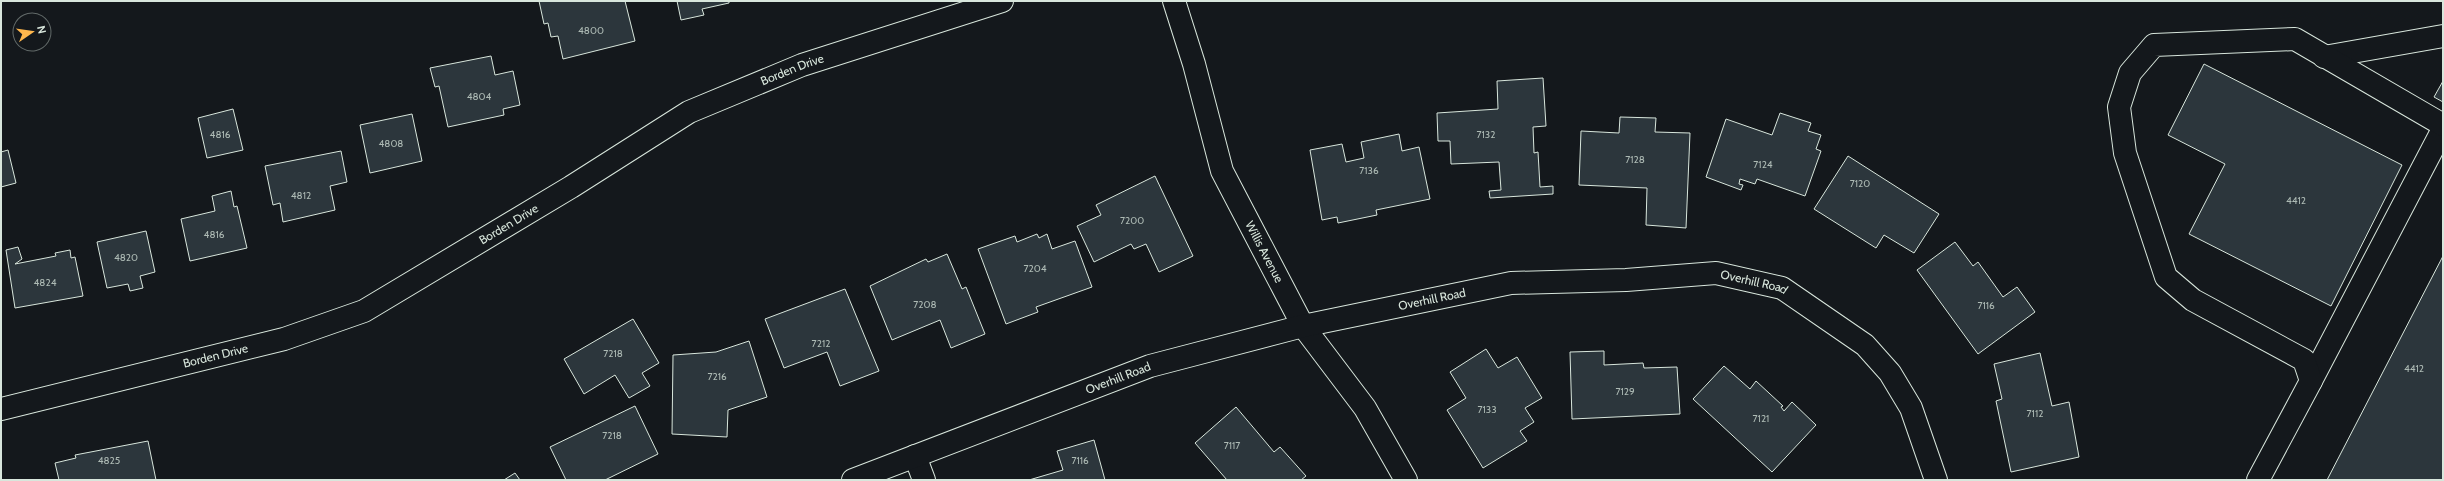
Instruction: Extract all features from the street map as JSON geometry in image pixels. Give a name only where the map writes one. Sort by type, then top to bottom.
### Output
[{"type":"street","name":"Borden Drive","points":[[1,409],[284,338],[364,311],[571,187],[689,112],[802,65],[1002,1]]},
{"type":"street","name":"Willis Avenue","points":[[1174,1],[1194,64],[1222,171],[1303,326],[1365,408],[1406,480]]},
{"type":"street","points":[[2324,56],[2443,36]]},
{"type":"street","points":[[2312,381],[2304,360],[2193,300],[2166,277],[2125,153],[2119,107],[2130,72],[2154,45],[2295,39],[2443,126]]},
{"type":"street","points":[[2258,480],[2312,381],[2443,129]]},
{"type":"street","name":"Overhill Road","points":[[853,480],[1150,366],[1303,326],[1511,283],[1626,280],[1716,273],[1782,288],[1865,345],[1890,373],[1911,408],[1936,480]]},
{"type":"street","points":[[915,456],[924,480]]},
{"type":"building","points":[[539,1],[625,1],[635,41],[563,59],[558,36],[551,37],[548,23],[544,24]]},
{"type":"building","points":[[677,1],[729,1],[729,3],[702,9],[704,15],[681,20]]},
{"type":"building","points":[[491,56],[495,75],[513,71],[520,105],[503,109],[504,115],[448,127],[439,86],[435,87],[430,68]]},
{"type":"building","points":[[2204,64],[2402,165],[2331,306],[2189,234],[2225,164],[2168,135]]},
{"type":"building","points":[[1543,78],[1546,126],[1533,127],[1534,153],[1538,152],[1540,187],[1553,186],[1553,194],[1490,198],[1489,191],[1501,190],[1499,162],[1451,164],[1450,141],[1438,141],[1437,113],[1498,109],[1497,81]]},
{"type":"building","points":[[2443,81],[2443,102],[2434,97]]},
{"type":"building","points":[[233,109],[243,150],[207,158],[198,118]]},
{"type":"building","points":[[1780,113],[1811,123],[1808,131],[1821,135],[1816,149],[1821,151],[1805,196],[1757,179],[1755,184],[1740,179],[1739,184],[1743,185],[1741,190],[1706,177],[1726,119],[1772,135]]},
{"type":"building","points":[[412,114],[422,161],[370,173],[360,125]]},
{"type":"building","points":[[1620,117],[1656,118],[1655,132],[1690,133],[1686,228],[1646,225],[1647,188],[1579,185],[1581,131],[1619,133]]},
{"type":"building","points":[[1399,134],[1402,151],[1419,147],[1430,199],[1376,210],[1377,215],[1338,223],[1337,217],[1322,220],[1310,150],[1342,144],[1346,162],[1364,158],[1361,142]]},
{"type":"building","points":[[8,150],[16,183],[1,187],[1,152]]},
{"type":"building","points":[[341,151],[347,182],[330,186],[335,210],[283,222],[280,203],[273,205],[265,166]]},
{"type":"building","points":[[1848,156],[1939,214],[1914,253],[1884,235],[1876,248],[1814,209]]},
{"type":"building","points":[[1155,176],[1193,256],[1159,272],[1146,244],[1134,249],[1131,244],[1094,262],[1077,226],[1101,215],[1096,205]]},
{"type":"building","points":[[231,191],[234,207],[237,206],[247,248],[190,261],[181,219],[215,211],[212,196]]},
{"type":"building","points":[[146,231],[155,272],[140,276],[143,288],[130,291],[128,284],[107,288],[97,242]]},
{"type":"building","points":[[1037,234],[1039,238],[1047,234],[1052,249],[1075,241],[1092,287],[1036,307],[1038,312],[1006,324],[978,249],[1015,236],[1017,242]]},
{"type":"building","points":[[1955,242],[1973,266],[1978,262],[2003,297],[2017,287],[2035,312],[1978,354],[1917,270]]},
{"type":"building","points":[[18,247],[22,259],[15,264],[56,256],[55,253],[70,250],[71,258],[75,257],[83,296],[15,308],[6,250]]},
{"type":"building","points":[[947,254],[962,289],[966,287],[985,334],[951,348],[940,320],[892,340],[870,286],[926,259],[928,262]]},
{"type":"building","points":[[2443,256],[2443,480],[2327,480]]},
{"type":"building","points":[[845,289],[879,371],[840,386],[827,352],[784,368],[765,319]]},
{"type":"building","points":[[633,319],[659,363],[642,373],[650,386],[629,398],[615,375],[584,394],[564,359]]},
{"type":"building","points":[[749,341],[767,397],[728,410],[727,437],[672,434],[673,355],[716,352]]},
{"type":"building","points":[[1486,349],[1498,368],[1517,357],[1542,398],[1525,408],[1534,422],[1520,431],[1527,441],[1483,468],[1447,410],[1466,398],[1450,372]]},
{"type":"building","points":[[1604,351],[1604,365],[1643,363],[1644,368],[1677,367],[1680,414],[1572,419],[1570,352]]},
{"type":"building","points":[[2040,353],[2052,406],[2069,402],[2079,457],[2011,472],[1996,401],[2002,399],[1994,364]]},
{"type":"building","points":[[1724,366],[1750,389],[1756,381],[1783,406],[1781,407],[1784,411],[1792,402],[1816,425],[1772,472],[1693,399]]},
{"type":"building","points":[[635,406],[658,454],[605,480],[566,480],[550,447]]},
{"type":"building","points":[[1236,407],[1274,452],[1280,447],[1306,476],[1301,480],[1227,480],[1195,443]]},
{"type":"building","points":[[1094,440],[1105,480],[1029,480],[1063,470],[1057,451]]},
{"type":"building","points":[[148,441],[156,480],[59,480],[55,463],[76,458],[75,455]]},
{"type":"building","points":[[515,473],[520,480],[504,480]]}]
